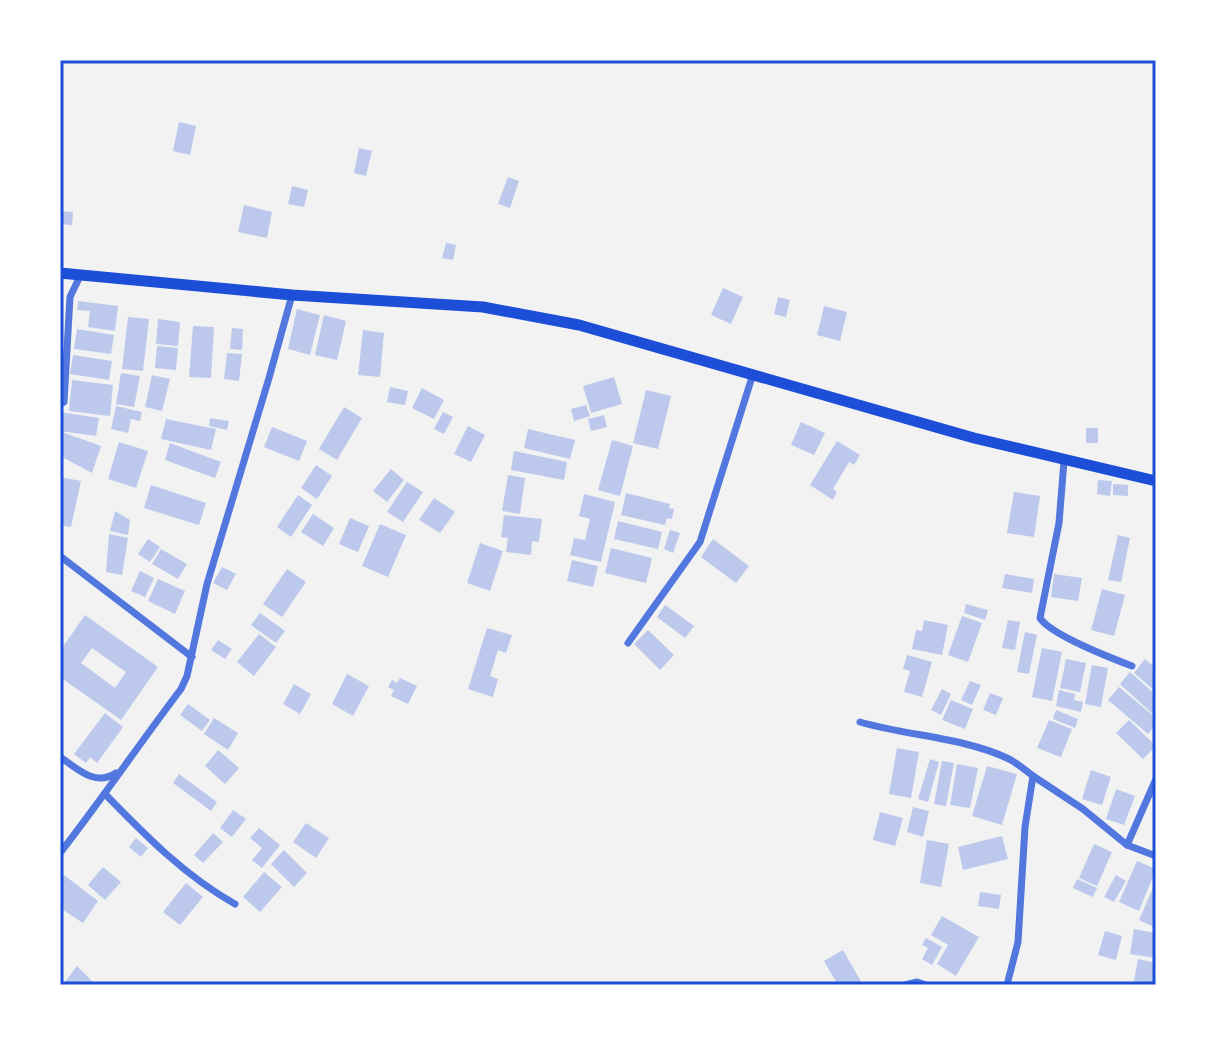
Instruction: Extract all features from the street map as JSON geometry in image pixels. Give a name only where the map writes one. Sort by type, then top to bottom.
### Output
[{"type":"main road","points":[[60,273],[292,295],[483,307],[579,325],[974,438],[1156,481]]},
{"type":"street","points":[[60,404],[64,402],[70,297],[81,274]]},
{"type":"street","points":[[60,853],[106,795],[118,772],[181,689],[192,657],[207,584],[292,295]]},
{"type":"street","points":[[628,643],[700,542],[753,374]]},
{"type":"street","points":[[1064,461],[1059,523],[1040,618],[1047,626],[1093,651],[1132,666]]},
{"type":"street","points":[[60,556],[192,657]]},
{"type":"street","points":[[860,722],[896,733],[940,738],[1009,758],[1083,809],[1127,845],[1156,856]]},
{"type":"street","points":[[60,757],[99,780],[118,772]]},
{"type":"street","points":[[1007,985],[1018,942],[1025,827],[1033,776]]},
{"type":"street","points":[[1127,845],[1156,779]]},
{"type":"street","points":[[106,795],[152,842],[210,890],[235,904]]},
{"type":"street","points":[[905,985],[917,982],[926,985]]},
{"type":"building","points":[[179,122],[196,126],[190,155],[173,151]]},
{"type":"building","points":[[359,148],[372,151],[366,176],[354,173]]},
{"type":"building","points":[[508,177],[519,181],[510,208],[498,204]]},
{"type":"building","points":[[292,186],[308,190],[304,207],[288,204]]},
{"type":"building","points":[[244,205],[272,212],[267,238],[238,232]]},
{"type":"building","points":[[60,211],[73,212],[72,225],[60,224]]},
{"type":"building","points":[[446,243],[456,245],[453,260],[442,258]]},
{"type":"building","points":[[723,288],[743,297],[731,324],[711,315]]},
{"type":"building","points":[[778,297],[790,300],[786,317],[774,314]]},
{"type":"building","points":[[78,301],[118,306],[115,331],[88,327],[90,311],[77,310]]},
{"type":"building","points":[[824,306],[847,312],[840,341],[817,335]]},
{"type":"building","points":[[297,309],[320,315],[310,355],[288,349]]},
{"type":"building","points":[[324,315],[346,321],[337,360],[315,355]]},
{"type":"building","points":[[128,317],[149,319],[143,371],[122,369]]},
{"type":"building","points":[[158,319],[180,322],[178,346],[156,344]]},
{"type":"building","points":[[193,326],[214,327],[211,378],[189,377]]},
{"type":"building","points":[[232,328],[243,329],[242,350],[230,349]]},
{"type":"building","points":[[77,329],[114,335],[111,354],[74,349]]},
{"type":"building","points":[[363,330],[384,333],[380,377],[358,375]]},
{"type":"building","points":[[157,346],[178,348],[176,370],[155,368]]},
{"type":"building","points":[[227,353],[242,354],[239,381],[224,379]]},
{"type":"building","points":[[73,355],[112,361],[109,380],[70,374]]},
{"type":"building","points":[[121,373],[140,376],[134,407],[116,404]]},
{"type":"building","points":[[152,375],[170,379],[162,411],[145,407]]},
{"type":"building","points":[[614,377],[622,404],[591,413],[583,386]]},
{"type":"building","points":[[72,380],[113,385],[110,416],[69,411]]},
{"type":"building","points":[[390,387],[408,391],[405,405],[387,402]]},
{"type":"building","points":[[422,388],[444,400],[434,419],[412,408]]},
{"type":"building","points":[[646,390],[671,396],[658,449],[633,443]]},
{"type":"building","points":[[586,405],[590,416],[574,421],[571,409]]},
{"type":"building","points":[[116,406],[142,412],[140,421],[131,419],[128,433],[111,429]]},
{"type":"building","points":[[344,407],[362,418],[337,460],[319,449]]},
{"type":"building","points":[[60,412],[99,418],[96,436],[60,431]]},
{"type":"building","points":[[443,412],[453,417],[444,434],[434,429]]},
{"type":"building","points":[[604,415],[607,427],[591,431],[588,419]]},
{"type":"building","points":[[210,418],[229,421],[227,430],[209,426]]},
{"type":"building","points":[[166,419],[216,429],[211,450],[161,439]]},
{"type":"building","points":[[801,422],[825,433],[814,455],[791,445]]},
{"type":"building","points":[[468,426],[485,435],[471,462],[454,454]]},
{"type":"building","points":[[272,427],[307,441],[299,461],[264,447]]},
{"type":"building","points":[[1086,428],[1098,428],[1098,443],[1086,443]]},
{"type":"building","points":[[528,429],[575,440],[570,459],[524,448]]},
{"type":"building","points":[[62,432],[101,446],[92,473],[60,456]]},
{"type":"building","points":[[612,440],[633,446],[620,496],[598,490]]},
{"type":"building","points":[[837,441],[860,455],[854,465],[849,462],[833,489],[837,492],[833,500],[810,485]]},
{"type":"building","points":[[119,442],[148,451],[136,488],[108,479]]},
{"type":"building","points":[[170,443],[221,462],[215,478],[165,460]]},
{"type":"building","points":[[514,451],[567,462],[564,480],[511,470]]},
{"type":"building","points":[[316,465],[332,476],[317,499],[301,488]]},
{"type":"building","points":[[391,469],[404,480],[387,502],[373,491]]},
{"type":"building","points":[[508,475],[525,478],[520,514],[502,511]]},
{"type":"building","points":[[60,477],[81,481],[71,527],[60,525]]},
{"type":"building","points":[[1098,480],[1112,481],[1110,496],[1097,494]]},
{"type":"building","points":[[407,482],[423,492],[403,522],[387,512]]},
{"type":"building","points":[[1113,484],[1128,485],[1128,496],[1113,495]]},
{"type":"building","points":[[151,485],[206,503],[199,525],[144,508]]},
{"type":"building","points":[[1014,492],[1040,496],[1034,537],[1007,533]]},
{"type":"building","points":[[626,493],[670,504],[669,508],[674,509],[672,519],[667,518],[665,525],[621,515]]},
{"type":"building","points":[[584,494],[615,502],[601,562],[570,555],[574,538],[585,540],[590,519],[579,516]]},
{"type":"building","points":[[298,495],[312,505],[291,537],[277,527]]},
{"type":"building","points":[[434,498],[455,512],[440,533],[419,520]]},
{"type":"building","points":[[115,511],[130,520],[128,535],[110,531]]},
{"type":"building","points":[[313,514],[334,528],[323,546],[301,532]]},
{"type":"building","points":[[504,515],[542,519],[539,542],[532,541],[531,555],[506,552],[508,538],[501,537]]},
{"type":"building","points":[[350,518],[369,526],[358,552],[339,544]]},
{"type":"building","points":[[618,521],[662,532],[658,549],[614,539]]},
{"type":"building","points":[[380,524],[406,535],[388,577],[362,566]]},
{"type":"building","points":[[670,530],[680,533],[673,553],[664,549]]},
{"type":"building","points":[[109,534],[128,538],[122,575],[106,572]]},
{"type":"building","points":[[1118,535],[1130,538],[1121,582],[1108,580]]},
{"type":"building","points":[[148,539],[160,547],[150,562],[138,554]]},
{"type":"building","points":[[713,539],[749,566],[736,583],[701,557]]},
{"type":"building","points":[[480,543],[503,551],[490,591],[467,583]]},
{"type":"building","points":[[611,548],[652,558],[646,583],[605,573]]},
{"type":"building","points":[[161,549],[187,564],[178,579],[152,564]]},
{"type":"building","points":[[572,560],[598,566],[593,587],[567,581]]},
{"type":"building","points":[[222,567],[236,574],[227,590],[213,583]]},
{"type":"building","points":[[287,569],[306,582],[282,617],[263,604]]},
{"type":"building","points":[[140,571],[154,578],[145,597],[131,591]]},
{"type":"building","points":[[1005,574],[1034,579],[1032,593],[1002,588]]},
{"type":"building","points":[[1054,574],[1082,578],[1078,601],[1051,597]]},
{"type":"building","points":[[158,579],[185,591],[175,614],[148,601]]},
{"type":"building","points":[[1102,589],[1125,595],[1114,636],[1091,630]]},
{"type":"building","points":[[966,604],[988,610],[985,620],[964,613]]},
{"type":"building","points":[[665,605],[694,626],[685,638],[657,617]]},
{"type":"building","points":[[260,613],[285,631],[276,643],[251,625]]},
{"type":"building","points":[[85,615],[158,667],[121,720],[60,677],[60,651]],"holes":[[[92,648],[126,672],[115,688],[81,663]]]},
{"type":"building","points":[[962,616],[982,623],[968,662],[948,655]]},
{"type":"building","points":[[924,620],[948,625],[942,655],[912,649],[916,630],[922,631]]},
{"type":"building","points":[[1008,620],[1020,622],[1015,650],[1002,648]]},
{"type":"building","points":[[487,628],[512,635],[506,653],[498,650],[490,676],[498,679],[493,697],[468,689]]},
{"type":"building","points":[[648,630],[674,655],[660,670],[634,644]]},
{"type":"building","points":[[1025,632],[1037,635],[1029,674],[1017,672]]},
{"type":"building","points":[[259,634],[276,647],[254,676],[237,662]]},
{"type":"building","points":[[218,640],[232,649],[225,659],[211,650]]},
{"type":"building","points":[[1042,648],[1062,652],[1052,701],[1032,697]]},
{"type":"building","points":[[907,655],[932,662],[922,697],[904,692],[910,671],[903,669]]},
{"type":"building","points":[[1066,659],[1086,663],[1080,692],[1060,688]]},
{"type":"building","points":[[1145,659],[1156,668],[1156,692],[1134,673]]},
{"type":"building","points":[[1092,665],[1108,668],[1101,707],[1085,704]]},
{"type":"building","points":[[1130,672],[1156,695],[1156,717],[1120,684]]},
{"type":"building","points":[[347,674],[369,686],[353,716],[332,704]]},
{"type":"building","points":[[400,678],[417,686],[408,704],[391,696],[394,690],[388,687],[392,680],[397,683]]},
{"type":"building","points":[[970,681],[981,685],[972,705],[961,700]]},
{"type":"building","points":[[294,684],[311,694],[300,714],[283,704]]},
{"type":"building","points":[[1119,687],[1156,718],[1156,725],[1148,734],[1108,700]]},
{"type":"building","points":[[942,689],[951,694],[941,715],[931,710]]},
{"type":"building","points":[[1059,690],[1075,694],[1074,700],[1083,702],[1081,712],[1056,706]]},
{"type":"building","points":[[990,693],[1003,698],[996,715],[983,710]]},
{"type":"building","points":[[951,700],[973,709],[965,729],[942,720]]},
{"type":"building","points":[[188,704],[210,720],[202,731],[180,715]]},
{"type":"building","points":[[1056,710],[1078,719],[1075,728],[1053,719]]},
{"type":"building","points":[[105,713],[123,727],[97,763],[90,757],[86,763],[74,754]]},
{"type":"building","points":[[214,718],[238,733],[228,750],[204,734]]},
{"type":"building","points":[[1049,720],[1072,729],[1061,757],[1037,748]]},
{"type":"building","points":[[1129,720],[1156,746],[1143,759],[1116,733]]},
{"type":"building","points":[[897,748],[919,752],[911,798],[889,794]]},
{"type":"building","points":[[218,750],[239,768],[225,784],[205,766]]},
{"type":"building","points":[[930,759],[939,762],[928,802],[918,799]]},
{"type":"building","points":[[942,761],[954,763],[946,806],[934,804]]},
{"type":"building","points":[[957,764],[978,768],[970,808],[950,805]]},
{"type":"building","points":[[987,766],[1017,774],[1002,825],[972,816]]},
{"type":"building","points":[[1091,770],[1111,777],[1102,805],[1082,799]]},
{"type":"building","points":[[179,774],[217,802],[211,811],[173,783]]},
{"type":"building","points":[[1116,789],[1135,796],[1124,825],[1106,819]]},
{"type":"building","points":[[913,807],[929,811],[923,837],[907,832]]},
{"type":"building","points":[[233,810],[246,819],[232,837],[220,828]]},
{"type":"building","points":[[880,812],[903,818],[895,846],[873,840]]},
{"type":"building","points":[[306,823],[329,838],[316,858],[293,842]]},
{"type":"building","points":[[259,828],[280,845],[262,868],[252,860],[262,848],[250,838]]},
{"type":"building","points":[[213,833],[223,842],[203,863],[194,855]]},
{"type":"building","points":[[1002,836],[1008,859],[963,870],[958,847]]},
{"type":"building","points":[[136,838],[148,848],[141,857],[129,847]]},
{"type":"building","points":[[927,840],[949,844],[941,887],[920,883]]},
{"type":"building","points":[[1094,844],[1112,852],[1097,886],[1079,878]]},
{"type":"building","points":[[284,850],[307,873],[294,887],[271,864]]},
{"type":"building","points":[[1137,861],[1156,869],[1139,911],[1119,902]]},
{"type":"building","points":[[103,867],[121,882],[105,900],[88,885]]},
{"type":"building","points":[[60,872],[98,901],[83,923],[60,908]]},
{"type":"building","points":[[264,872],[282,887],[260,912],[243,897]]},
{"type":"building","points":[[1116,875],[1126,881],[1114,902],[1104,897]]},
{"type":"building","points":[[1077,879],[1097,888],[1093,897],[1073,888]]},
{"type":"building","points":[[1156,881],[1156,928],[1139,920]]},
{"type":"building","points":[[186,883],[203,897],[180,925],[163,912]]},
{"type":"building","points":[[980,892],[1001,895],[999,909],[978,906]]},
{"type":"building","points":[[942,916],[979,937],[956,976],[937,964],[948,945],[931,935]]},
{"type":"building","points":[[1134,929],[1156,933],[1156,958],[1130,954]]},
{"type":"building","points":[[1105,931],[1122,936],[1116,960],[1098,955]]},
{"type":"building","points":[[926,938],[942,947],[932,965],[922,959],[928,948],[922,945]]},
{"type":"building","points":[[843,950],[863,985],[838,985],[824,961]]},
{"type":"building","points":[[1138,959],[1156,963],[1156,985],[1134,981]]},
{"type":"building","points":[[77,966],[96,985],[63,985]]}]
